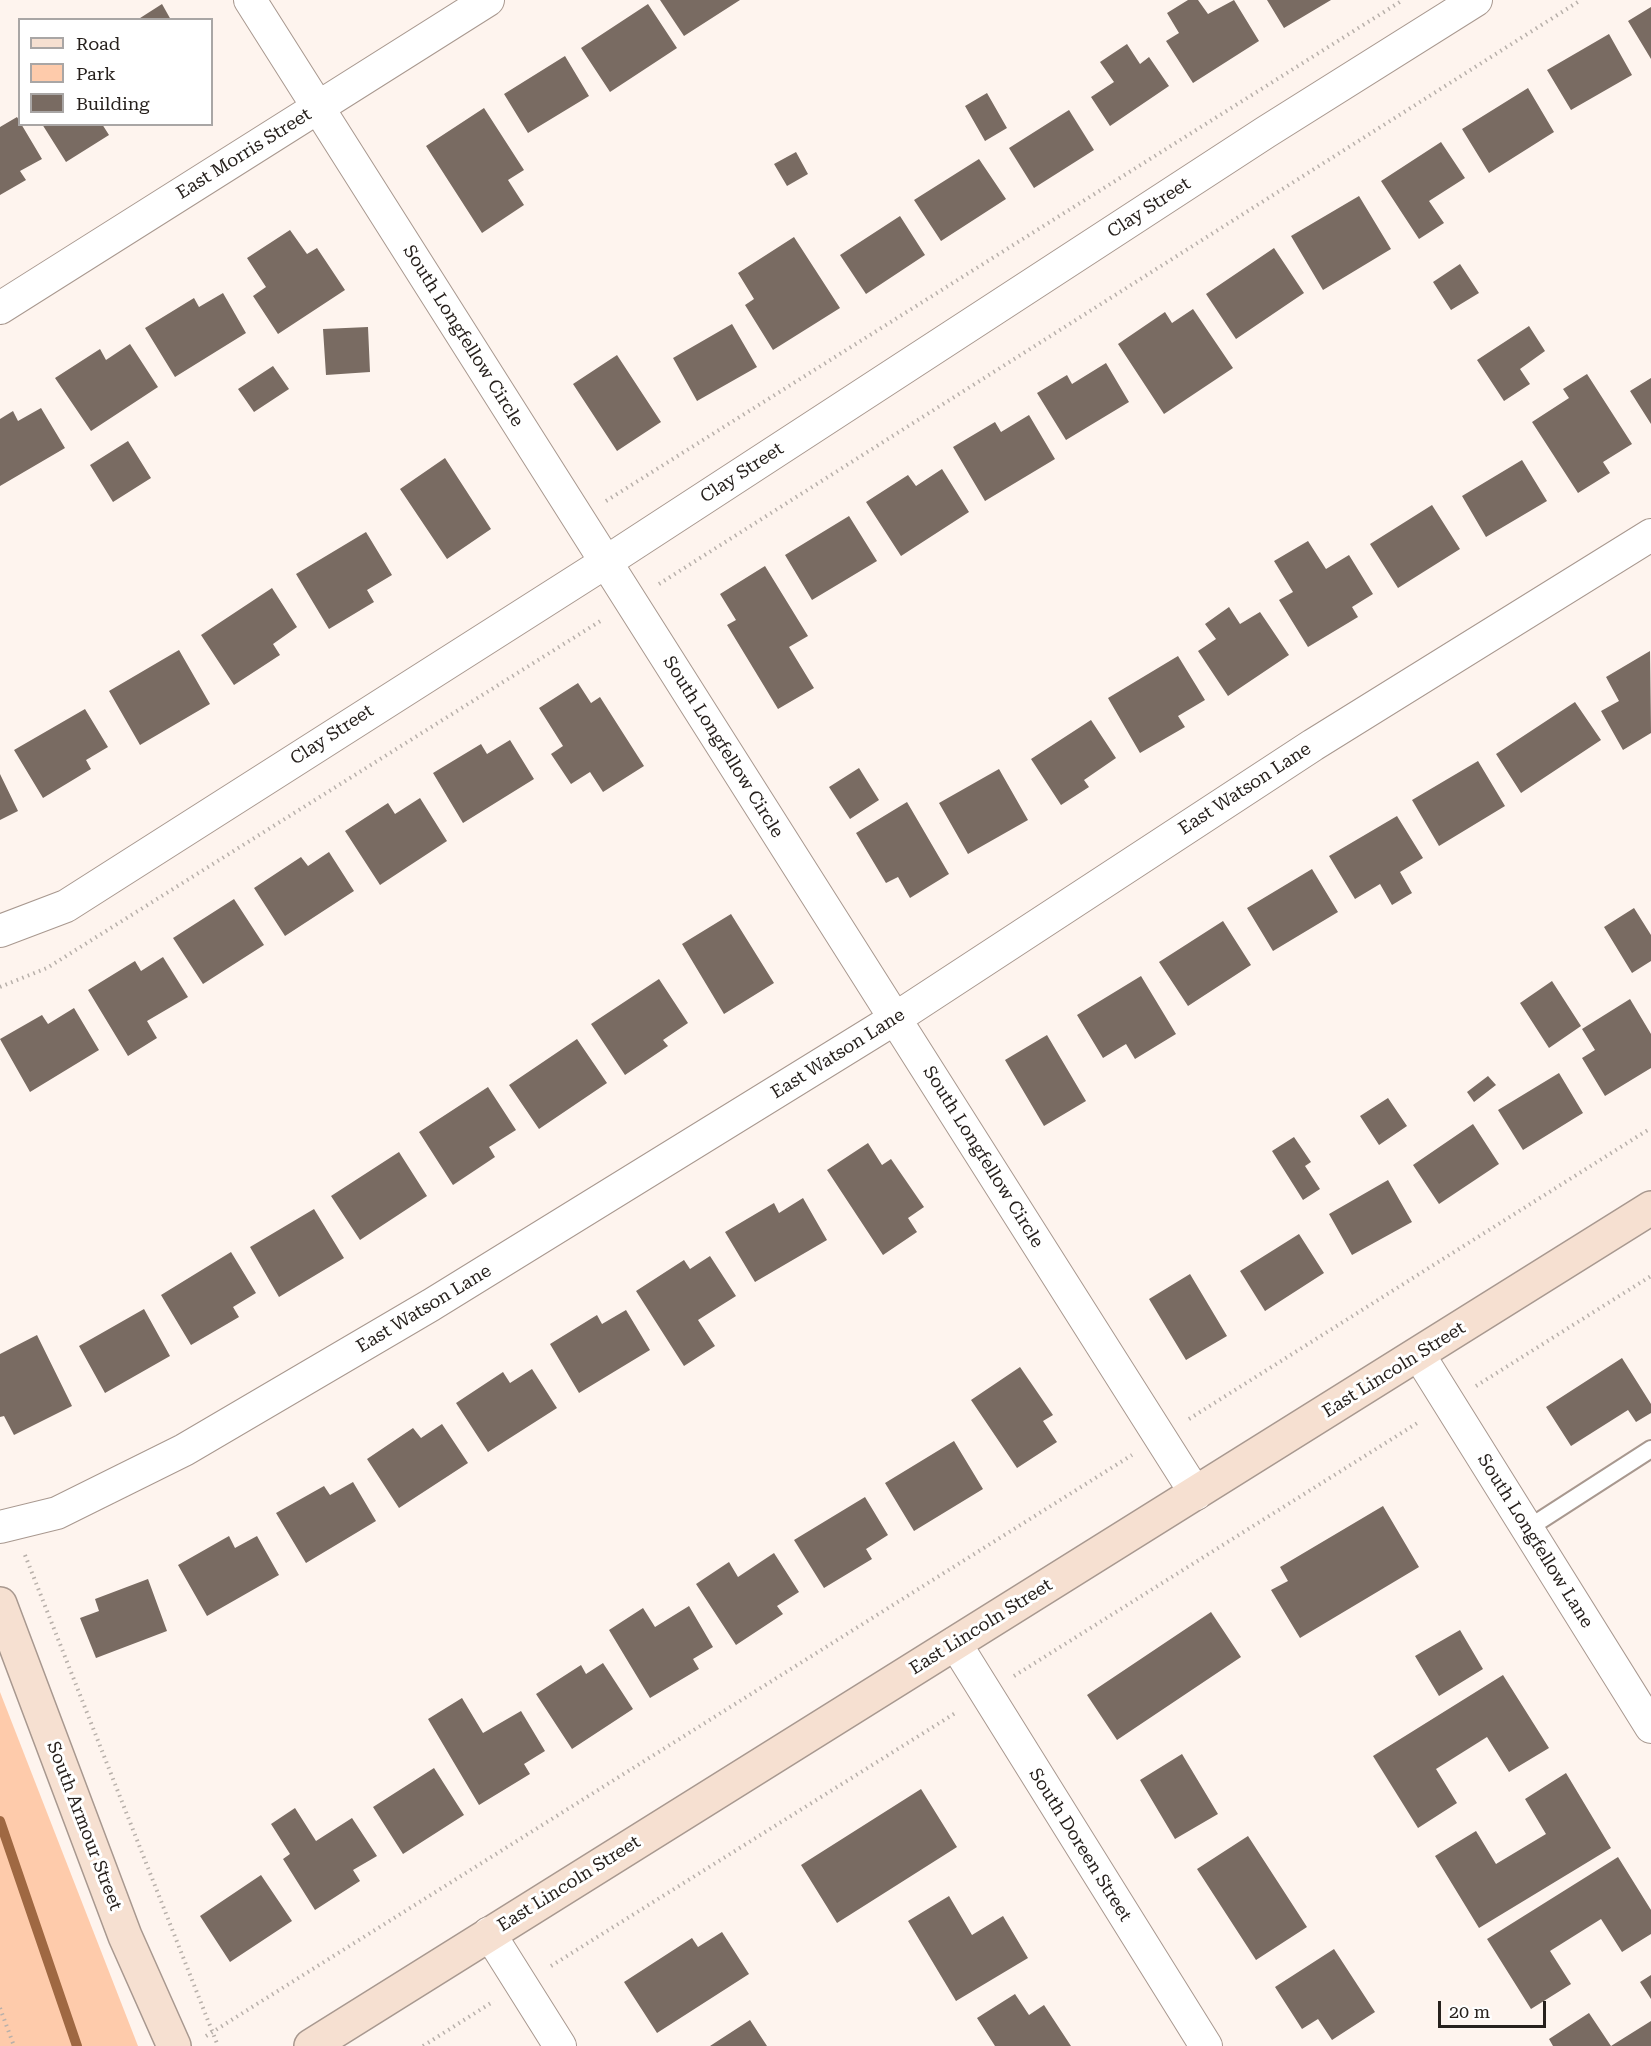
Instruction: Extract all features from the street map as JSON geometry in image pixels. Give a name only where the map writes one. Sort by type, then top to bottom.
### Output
[{"type":"street","name":"South Longfellow Circle","points":[[250,0],[1196,1494]]},
{"type":"street","name":"East Morris Street","points":[[0,308],[488,0]]},
{"type":"street","name":"Clay Street","points":[[0,931],[66,906],[606,562],[1256,138],[1476,0]]},
{"type":"street","name":"East Watson Lane","points":[[6,1526],[57,1513],[184,1450],[432,1305],[896,1018],[1313,745],[1651,535]]},
{"type":"street","name":"East Lincoln Street","points":[[311,2046],[1651,1208]]},
{"type":"street","name":"South Longfellow Lane","points":[[1419,1355],[1651,1727]]},
{"type":"street","name":"South Armour Street","points":[[0,1604],[125,1936],[186,2044]]},
{"type":"street","name":"South Doreen Street","points":[[955,1643],[1206,2046]]},
{"type":"street","points":[[489,1933],[560,2046]]},
{"type":"lane","points":[[1527,1529],[1651,1449]]},
{"type":"path","points":[[601,504],[1403,0]]},
{"type":"path","points":[[0,987],[47,968],[631,602],[1581,0]]},
{"type":"path","points":[[186,2044],[213,2032],[1651,1128]]},
{"type":"path","points":[[423,2046],[1651,1276]]},
{"type":"path","points":[[6,1526],[218,2046]]},
{"type":"path","points":[[0,2008],[14,2046]]},
{"type":"green space","points":[[0,1692],[138,2046],[0,2046]]},
{"type":"building","points":[[660,0],[740,0],[684,36]]},
{"type":"building","points":[[1188,0],[1198,0],[1208,14],[1234,0],[1259,41],[1193,83],[1166,41],[1179,33],[1167,13]]},
{"type":"building","points":[[1267,0],[1331,0],[1284,28]]},
{"type":"building","points":[[162,4],[170,18],[140,18]]},
{"type":"building","points":[[648,4],[677,48],[610,92],[581,48]]},
{"type":"building","points":[[1651,7],[1651,59],[1628,21]]},
{"type":"building","points":[[1609,34],[1632,75],[1571,110],[1547,70]]},
{"type":"building","points":[[1127,44],[1140,64],[1149,57],[1169,86],[1110,126],[1091,97],[1114,82],[1100,62]]},
{"type":"building","points":[[565,56],[589,96],[528,133],[504,94]]},
{"type":"building","points":[[1528,88],[1554,132],[1489,173],[1462,129]]},
{"type":"building","points":[[987,93],[1007,128],[985,141],[965,106]]},
{"type":"building","points":[[484,108],[524,170],[508,180],[524,205],[482,233],[426,146]]},
{"type":"building","points":[[1069,110],[1094,150],[1034,188],[1009,148]]},
{"type":"building","points":[[17,117],[18,126],[22,126],[42,159],[20,171],[26,180],[0,195],[0,127]]},
{"type":"building","points":[[43,126],[103,126],[109,135],[66,162]]},
{"type":"building","points":[[1441,142],[1465,178],[1429,201],[1444,223],[1419,239],[1381,181]]},
{"type":"building","points":[[796,152],[808,174],[787,186],[774,164]]},
{"type":"building","points":[[979,159],[1006,199],[941,241],[914,200]]},
{"type":"building","points":[[1359,196],[1391,249],[1323,290],[1291,236]]},
{"type":"building","points":[[900,216],[925,255],[866,294],[840,255]]},
{"type":"building","points":[[290,230],[307,254],[317,248],[345,290],[278,334],[253,296],[266,287],[247,258]]},
{"type":"building","points":[[794,237],[840,308],[773,350],[745,305],[754,299],[738,273]]},
{"type":"building","points":[[1274,248],[1304,293],[1236,339],[1206,294]]},
{"type":"building","points":[[1460,264],[1479,293],[1451,310],[1433,282]]},
{"type":"building","points":[[223,293],[246,333],[175,377],[145,328],[194,298],[199,307]]},
{"type":"building","points":[[1193,309],[1233,368],[1164,414],[1118,344],[1165,312],[1172,323]]},
{"type":"building","points":[[732,324],[757,367],[697,401],[673,358]]},
{"type":"building","points":[[1529,326],[1545,351],[1520,369],[1530,384],[1504,401],[1477,360]]},
{"type":"building","points":[[368,327],[370,372],[326,375],[323,329]]},
{"type":"building","points":[[130,344],[158,387],[91,431],[55,378],[100,349],[106,360]]},
{"type":"building","points":[[617,355],[661,422],[617,451],[573,384]]},
{"type":"building","points":[[1106,363],[1129,402],[1066,440],[1037,393],[1067,375],[1072,384]]},
{"type":"building","points":[[273,366],[289,389],[254,412],[238,389]]},
{"type":"building","points":[[1587,374],[1632,444],[1603,462],[1610,473],[1578,493],[1532,422],[1569,398],[1563,389]]},
{"type":"building","points":[[1651,378],[1651,424],[1630,391]]},
{"type":"building","points":[[41,408],[65,448],[0,486],[0,419],[13,411],[18,421]]},
{"type":"building","points":[[1029,415],[1055,459],[985,501],[953,447],[995,422],[1001,432]]},
{"type":"building","points":[[128,441],[151,478],[113,502],[90,465]]},
{"type":"building","points":[[445,458],[491,529],[447,559],[400,489]]},
{"type":"building","points":[[1522,460],[1547,501],[1486,537],[1462,496]]},
{"type":"building","points":[[942,469],[969,512],[901,556],[866,502],[908,475],[916,486]]},
{"type":"building","points":[[1432,505],[1460,549],[1398,588],[1370,544]]},
{"type":"building","points":[[849,516],[877,561],[812,600],[785,555]]},
{"type":"building","points":[[366,532],[392,575],[367,590],[374,602],[329,629],[296,574]]},
{"type":"building","points":[[1308,541],[1326,569],[1349,555],[1373,594],[1352,607],[1358,617],[1308,647],[1279,600],[1293,592],[1274,561]]},
{"type":"building","points":[[765,566],[808,636],[789,647],[814,688],[778,709],[727,625],[736,620],[720,594]]},
{"type":"building","points":[[272,588],[297,627],[273,644],[280,655],[234,685],[201,635]]},
{"type":"building","points":[[1229,607],[1240,624],[1260,612],[1289,655],[1228,696],[1198,651],[1216,639],[1205,624]]},
{"type":"building","points":[[179,650],[210,704],[140,745],[109,691]]},
{"type":"building","points":[[1650,651],[1651,733],[1623,750],[1601,711],[1619,701],[1606,677]]},
{"type":"building","points":[[1178,656],[1205,700],[1178,716],[1185,727],[1140,753],[1108,698]]},
{"type":"building","points":[[578,683],[591,703],[600,697],[644,766],[603,792],[590,772],[571,784],[551,754],[563,746],[539,708]]},
{"type":"building","points":[[1575,702],[1601,740],[1521,793],[1496,754]]},
{"type":"building","points":[[85,709],[108,747],[86,760],[91,769],[43,798],[14,750]]},
{"type":"building","points":[[1091,720],[1116,758],[1084,780],[1089,787],[1061,805],[1031,759]]},
{"type":"building","points":[[510,740],[534,779],[463,823],[433,773],[481,744],[487,754]]},
{"type":"building","points":[[1478,761],[1505,806],[1439,846],[1412,800]]},
{"type":"building","points":[[859,768],[879,800],[850,819],[829,787]]},
{"type":"building","points":[[999,769],[1028,820],[968,854],[939,803]]},
{"type":"building","points":[[0,774],[18,811],[0,820]]},
{"type":"building","points":[[420,798],[447,841],[380,885],[345,831],[388,803],[395,814]]},
{"type":"building","points":[[907,802],[949,874],[910,898],[898,877],[886,883],[856,833]]},
{"type":"building","points":[[1397,816],[1423,858],[1400,872],[1412,893],[1392,905],[1380,884],[1355,899],[1329,856]]},
{"type":"building","points":[[329,852],[354,891],[285,936],[254,888],[301,857],[308,866]]},
{"type":"building","points":[[1312,869],[1338,912],[1273,951],[1247,908]]},
{"type":"building","points":[[234,899],[264,945],[203,984],[173,938]]},
{"type":"building","points":[[1634,908],[1651,935],[1651,961],[1632,973],[1604,927]]},
{"type":"building","points":[[731,914],[774,983],[724,1014],[682,944]]},
{"type":"building","points":[[1223,921],[1251,965],[1188,1006],[1159,962]]},
{"type":"building","points":[[163,957],[188,997],[147,1021],[157,1038],[128,1056],[88,990],[135,961],[141,971]]},
{"type":"building","points":[[1141,976],[1176,1034],[1135,1059],[1126,1044],[1103,1058],[1077,1015]]},
{"type":"building","points":[[659,979],[688,1023],[663,1040],[668,1046],[625,1075],[591,1024]]},
{"type":"building","points":[[1552,981],[1581,1026],[1549,1048],[1520,1003]]},
{"type":"building","points":[[1630,999],[1651,1034],[1651,1068],[1605,1096],[1582,1058],[1595,1050],[1582,1029]]},
{"type":"building","points":[[74,1008],[99,1050],[30,1092],[0,1039],[42,1015],[48,1024]]},
{"type":"building","points":[[1047,1035],[1086,1101],[1044,1126],[1005,1060]]},
{"type":"building","points":[[577,1039],[607,1083],[539,1129],[509,1085]]},
{"type":"building","points":[[1559,1073],[1583,1113],[1523,1150],[1498,1110]]},
{"type":"building","points":[[1488,1076],[1496,1085],[1474,1102],[1467,1092]]},
{"type":"building","points":[[488,1087],[516,1130],[489,1147],[495,1157],[453,1185],[419,1132]]},
{"type":"building","points":[[1388,1098],[1407,1126],[1379,1145],[1360,1116]]},
{"type":"building","points":[[1473,1124],[1499,1164],[1439,1204],[1413,1165]]},
{"type":"building","points":[[1294,1137],[1311,1162],[1305,1166],[1320,1189],[1303,1200],[1272,1151]]},
{"type":"building","points":[[868,1143],[882,1165],[891,1159],[924,1207],[908,1218],[917,1232],[883,1255],[827,1170]]},
{"type":"building","points":[[399,1152],[427,1196],[360,1240],[331,1196]]},
{"type":"building","points":[[1388,1180],[1412,1222],[1352,1255],[1329,1214]]},
{"type":"building","points":[[803,1198],[827,1240],[755,1282],[725,1232],[774,1203],[779,1213]]},
{"type":"building","points":[[314,1209],[344,1258],[279,1297],[250,1247]]},
{"type":"building","points":[[1299,1234],[1324,1273],[1265,1311],[1240,1271]]},
{"type":"building","points":[[231,1252],[256,1293],[233,1307],[239,1317],[191,1345],[161,1295]]},
{"type":"building","points":[[710,1256],[736,1296],[698,1320],[715,1346],[684,1366],[636,1291],[684,1260],[690,1269]]},
{"type":"building","points":[[1190,1274],[1227,1336],[1186,1360],[1149,1299]]},
{"type":"building","points":[[144,1309],[170,1356],[105,1393],[79,1346]]},
{"type":"building","points":[[626,1310],[650,1350],[579,1393],[550,1344],[597,1315],[602,1324]]},
{"type":"building","points":[[37,1335],[72,1406],[14,1435],[4,1416],[0,1417],[0,1354]]},
{"type":"building","points":[[1622,1358],[1651,1404],[1651,1413],[1636,1422],[1628,1410],[1571,1446],[1546,1407]]},
{"type":"building","points":[[1020,1367],[1053,1415],[1043,1421],[1057,1442],[1017,1468],[971,1400]]},
{"type":"building","points":[[532,1369],[557,1408],[488,1452],[456,1403],[503,1372],[510,1383]]},
{"type":"building","points":[[442,1424],[468,1463],[399,1508],[367,1459],[413,1428],[421,1438]]},
{"type":"building","points":[[954,1441],[983,1489],[914,1531],[885,1483]]},
{"type":"building","points":[[353,1482],[376,1521],[306,1563],[276,1513],[324,1486],[330,1495]]},
{"type":"building","points":[[865,1497],[888,1535],[866,1549],[872,1559],[824,1588],[794,1540]]},
{"type":"building","points":[[1383,1506],[1419,1567],[1300,1638],[1271,1590],[1288,1581],[1280,1567]]},
{"type":"building","points":[[229,1536],[235,1548],[257,1536],[279,1575],[207,1616],[178,1565]]},
{"type":"building","points":[[774,1553],[799,1592],[777,1606],[783,1614],[736,1645],[696,1584],[729,1562],[738,1577]]},
{"type":"building","points":[[148,1579],[167,1631],[96,1658],[80,1618],[99,1611],[95,1599]]},
{"type":"building","points":[[689,1606],[713,1647],[693,1659],[699,1669],[650,1698],[609,1630],[643,1608],[655,1627]]},
{"type":"building","points":[[1211,1612],[1241,1657],[1117,1740],[1087,1695]]},
{"type":"building","points":[[1460,1630],[1483,1669],[1439,1696],[1415,1656]]},
{"type":"building","points":[[603,1663],[633,1709],[572,1749],[536,1694],[581,1665],[586,1674]]},
{"type":"building","points":[[1503,1675],[1549,1748],[1509,1772],[1487,1737],[1436,1769],[1457,1803],[1418,1828],[1373,1756]]},
{"type":"building","points":[[462,1698],[483,1733],[521,1711],[545,1751],[524,1764],[530,1774],[479,1805],[428,1719]]},
{"type":"building","points":[[1182,1754],[1218,1814],[1175,1839],[1140,1780]]},
{"type":"building","points":[[434,1768],[464,1815],[403,1854],[373,1807]]},
{"type":"building","points":[[1566,1773],[1611,1848],[1479,1928],[1435,1856],[1476,1831],[1496,1864],[1546,1834],[1525,1799]]},
{"type":"building","points":[[921,1789],[957,1847],[837,1923],[801,1865]]},
{"type":"building","points":[[295,1808],[316,1841],[352,1818],[377,1856],[353,1870],[360,1881],[315,1910],[283,1859],[290,1854],[271,1824]]},
{"type":"building","points":[[1248,1836],[1307,1927],[1256,1960],[1197,1869]]},
{"type":"building","points":[[1618,1857],[1651,1910],[1651,1934],[1622,1952],[1601,1919],[1550,1951],[1571,1984],[1531,2009],[1487,1939]]},
{"type":"building","points":[[261,1875],[292,1921],[230,1962],[200,1916]]},
{"type":"building","points":[[949,1896],[972,1935],[1003,1916],[1028,1958],[956,2001],[908,1921]]},
{"type":"building","points":[[722,1932],[749,1974],[657,2033],[624,1982],[692,1938],[698,1947]]},
{"type":"building","points":[[1334,1949],[1375,2012],[1332,2040],[1318,2019],[1302,2029],[1275,1987]]},
{"type":"building","points":[[1651,1975],[1651,1999],[1640,1982]]},
{"type":"building","points":[[1015,1994],[1029,2015],[1044,2005],[1071,2046],[995,2046],[977,2018]]},
{"type":"building","points":[[1589,2013],[1611,2046],[1553,2046],[1549,2039]]},
{"type":"building","points":[[750,2020],[767,2046],[710,2046]]},
{"type":"building","points":[[1651,2021],[1651,2046],[1611,2046]]},
{"type":"waterway","points":[[0,1821],[77,2046]]}]
